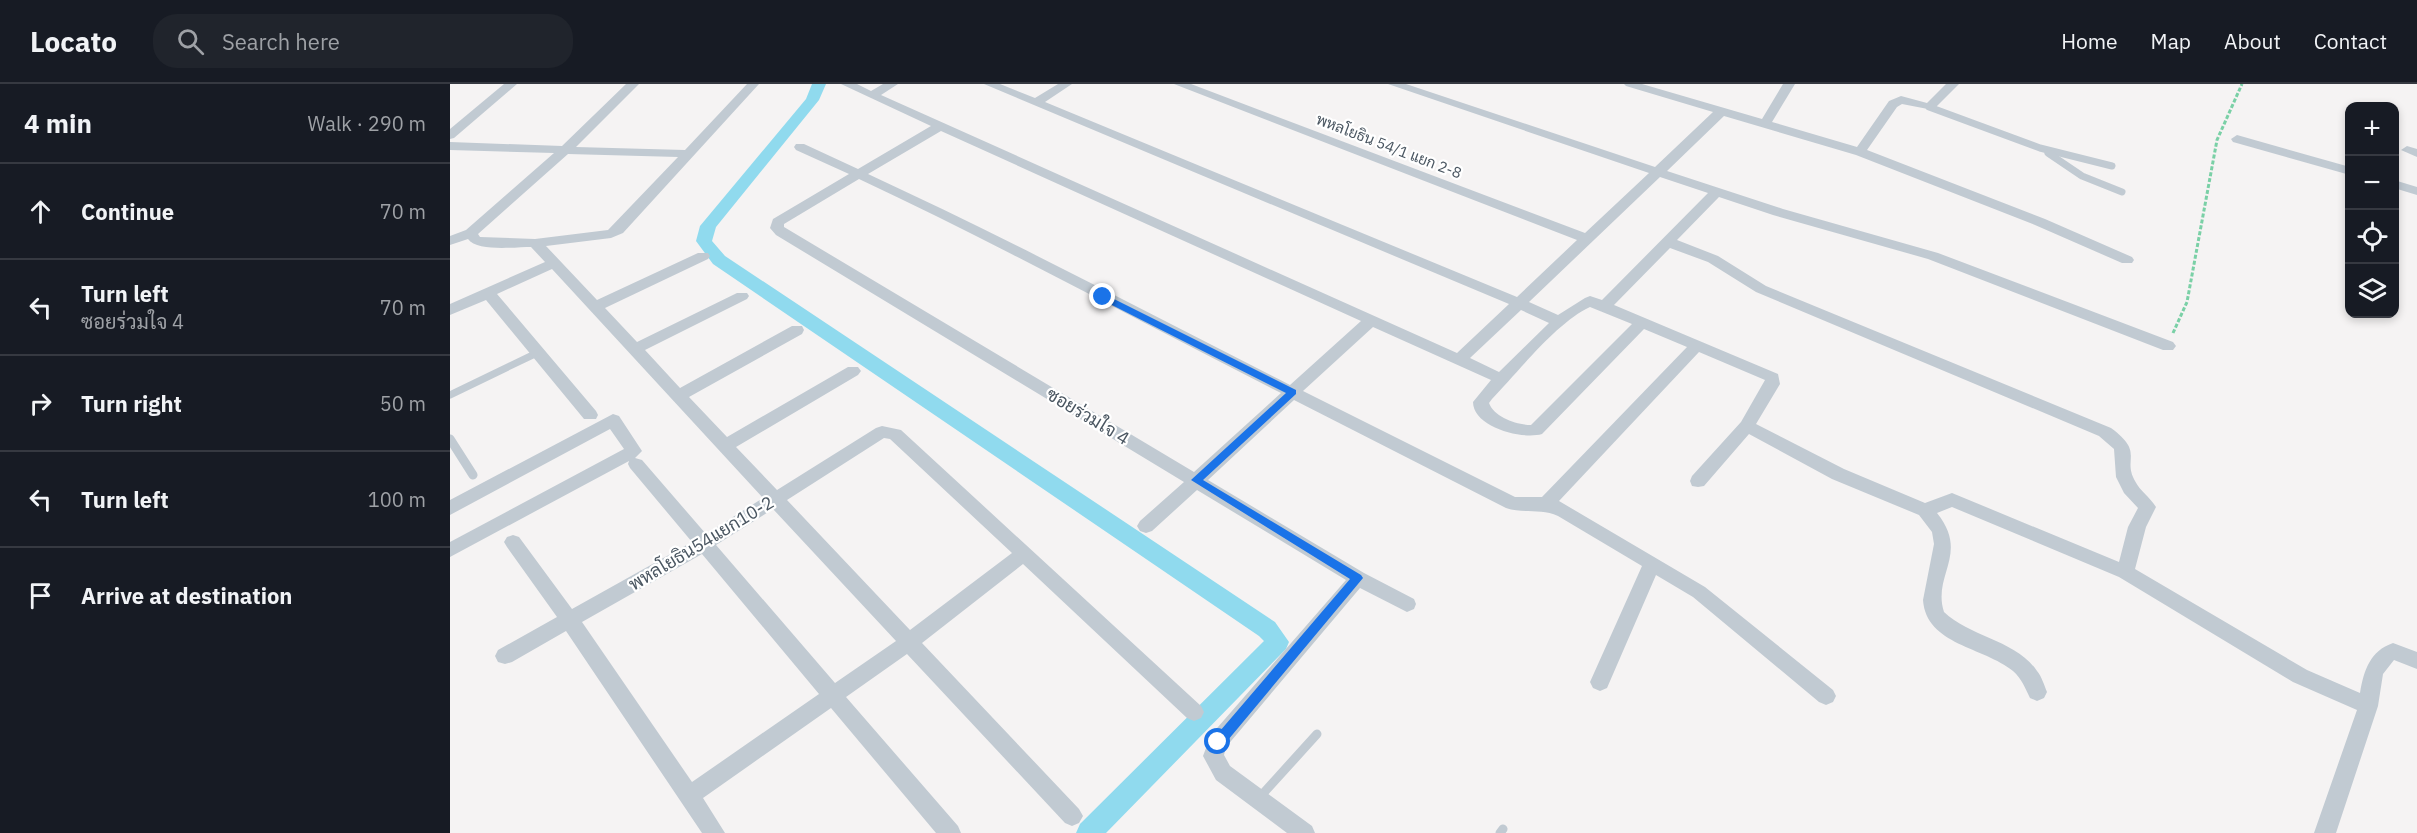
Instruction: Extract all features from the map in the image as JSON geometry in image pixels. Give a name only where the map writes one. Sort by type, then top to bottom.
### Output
[{"type":"street","points":[[450,135],[511,84]]},
{"type":"street","points":[[450,242],[471,232],[565,150],[633,84]]},
{"type":"street","points":[[471,232],[475,240],[481,243],[535,243],[603,237],[618,230],[753,84]]},
{"type":"street","points":[[847,84],[1502,379]]},
{"type":"street","points":[[872,95],[892,84]]},
{"type":"street","points":[[990,84],[1560,322]]},
{"type":"street","points":[[1036,103],[1066,84]]},
{"type":"street","name":"พหลโยธิน 54/1 แยก 2-8","points":[[1180,84],[1587,239]]},
{"type":"street","points":[[1630,84],[1860,152],[2040,222],[2127,260]]},
{"type":"street","points":[[1766,124],[1789,84]]},
{"type":"street","points":[[1860,152],[1893,104],[1900,100],[1929,107],[1953,84]]},
{"type":"street","points":[[1404,85],[1778,212],[1933,256],[2168,346]]},
{"type":"street","points":[[1460,360],[1722,111]]},
{"type":"street","points":[[860,174],[940,126]]},
{"type":"street","points":[[2237,139],[2345,170]]},
{"type":"street","points":[[450,146],[686,154]]},
{"type":"street","points":[[800,147],[962,222],[1103,297],[1512,503],[1529,505],[1547,503],[1564,511],[1699,592],[1826,696]]},
{"type":"street","name":"ซอยร่วมใจ 4","points":[[860,174],[778,222],[777,228],[1358,578],[1407,604]]},
{"type":"street","points":[[2399,186],[2417,191]]},
{"type":"street","points":[[1605,306],[1716,191]]},
{"type":"street","points":[[1668,242],[1713,259],[1761,289],[2105,432],[2117,440],[2126,450],[2127,484],[2147,507],[2137,527],[2125,572]]},
{"type":"street","points":[[535,243],[1072,816]]},
{"type":"street","points":[[595,307],[703,256]]},
{"type":"street","points":[[450,310],[554,263]]},
{"type":"street","points":[[489,293],[590,415]]},
{"type":"street","points":[[635,349],[742,296]]},
{"type":"street","points":[[1641,323],[1536,430],[1529,432],[1516,430],[1481,407],[1481,402],[1502,379],[1560,322],[1584,303],[1590,301],[1605,306],[1773,378],[1772,384],[1748,426],[1698,480]]},
{"type":"street","points":[[1146,526],[1371,320]]},
{"type":"street","points":[[678,396],[796,330]]},
{"type":"street","points":[[1547,503],[1696,346]]},
{"type":"street","points":[[725,446],[853,371]]},
{"type":"street","points":[[450,508],[613,420],[634,451],[450,550]]},
{"type":"street","points":[[1748,426],[1838,474],[1925,510],[1940,532],[1943,556],[1932,598],[1934,612],[1939,620],[1953,629],[2024,668],[2034,679],[2037,692]]},
{"type":"street","name":"พหลโยธิน54แยก10-2","points":[[505,656],[705,543],[882,432],[895,434],[1024,554]]},
{"type":"street","points":[[636,464],[950,833]]},
{"type":"street","points":[[1925,510],[1952,500],[2125,572],[2300,676],[2368,706]]},
{"type":"street","points":[[513,542],[714,833]]},
{"type":"street","points":[[689,796],[909,642],[1024,554],[1194,712]]},
{"type":"street","points":[[1600,682],[1652,563]]},
{"type":"street","points":[[1304,833],[1223,773],[1213,756],[1218,742],[1358,578]]},
{"type":"street","points":[[2325,833],[2368,706],[2377,662],[2384,654],[2393,651],[2417,661]]},
{"type":"lane","points":[[1929,107],[2040,148],[2112,166]]},
{"type":"lane","points":[[2040,148],[2082,176],[2122,192]]},
{"type":"lane","points":[[450,395],[539,352]]},
{"type":"lane","points":[[450,439],[473,475]]},
{"type":"lane","points":[[1258,799],[1317,734]]},
{"type":"path","points":[[2168,346],[2187,302],[2217,140],[2242,84]]},
{"type":"waterway","points":[[819,84],[812,100],[708,226],[704,241],[719,260],[1267,629],[1278,642],[1089,833]]},
{"type":"route","points":[[1103,297],[1293,392],[1196,480],[1358,578],[1218,742]]}]
